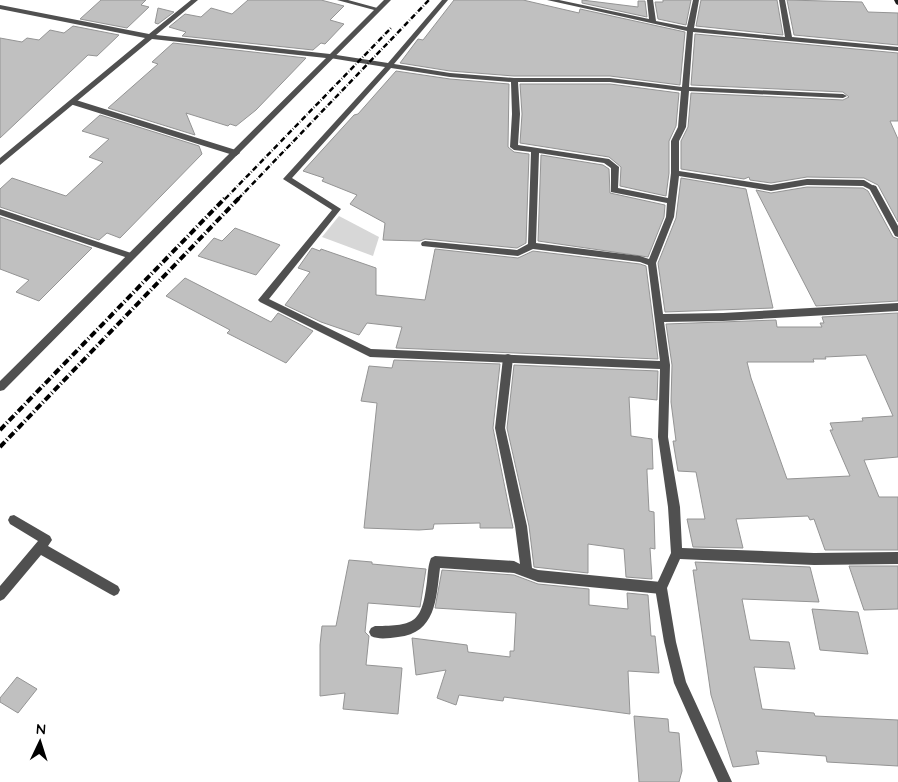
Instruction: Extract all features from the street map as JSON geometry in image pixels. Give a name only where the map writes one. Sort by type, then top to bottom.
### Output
[{"type":"street","points":[[0,162],[194,0]]},
{"type":"street","points":[[340,0],[378,9]]},
{"type":"street","points":[[0,387],[236,154],[330,56],[388,0]]},
{"type":"street","points":[[445,0],[390,65],[287,179],[337,209],[263,300],[370,353],[665,365]]},
{"type":"street","points":[[550,0],[690,30],[898,49]]},
{"type":"street","points":[[650,0],[653,21]]},
{"type":"street","points":[[696,0],[690,30],[682,127],[675,142],[675,173],[670,217],[652,263],[665,365],[663,437],[674,507],[677,553],[661,588],[670,642],[680,683],[725,782]]},
{"type":"street","points":[[782,0],[789,39]]},
{"type":"street","points":[[0,7],[152,37],[330,56],[450,75],[514,80],[610,80],[684,89],[843,96]]},
{"type":"street","points":[[514,80],[516,114],[514,147],[606,160],[615,167],[614,190],[671,201]]},
{"type":"street","points":[[73,102],[236,154]]},
{"type":"street","points":[[532,246],[535,150]]},
{"type":"street","points":[[675,173],[782,189],[799,182],[864,183],[873,188],[898,234]]},
{"type":"street","points":[[0,212],[131,256]]},
{"type":"street","points":[[425,244],[518,253],[532,246],[640,259],[652,263]]},
{"type":"street","points":[[659,318],[723,317],[898,307]]},
{"type":"street","points":[[508,358],[500,428],[521,526],[527,571]]},
{"type":"street","points":[[0,595],[46,540],[14,520]]},
{"type":"street","points":[[40,548],[114,590]]},
{"type":"street","points":[[677,553],[814,559],[898,558]]},
{"type":"street","points":[[375,632],[412,629],[421,623],[427,614],[435,562],[514,567],[538,576],[661,588]]},
{"type":"shaded area","points":[[339,216],[379,237],[373,256],[322,237]]},
{"type":"building","points":[[101,0],[146,0],[141,5],[149,7],[127,28],[80,19]]},
{"type":"building","points":[[248,0],[321,0],[344,6],[330,20],[344,24],[325,44],[321,43],[313,50],[182,36],[186,32],[169,27],[185,14],[201,17],[211,8],[232,14]]},
{"type":"building","points":[[454,0],[523,0],[579,13],[580,9],[685,32],[680,85],[610,76],[514,76],[450,71],[400,63],[418,39],[423,40]]},
{"type":"building","points":[[582,0],[638,7],[638,1],[645,1],[647,17],[582,3]]},
{"type":"building","points":[[663,0],[691,0],[686,25],[658,19],[655,2],[663,2]]},
{"type":"building","points":[[701,0],[777,0],[783,35],[696,26]]},
{"type":"building","points":[[787,0],[862,2],[868,12],[898,13],[898,45],[794,35]]},
{"type":"building","points":[[158,8],[174,12],[158,24],[155,23]]},
{"type":"building","points":[[73,26],[119,35],[97,56],[88,55],[0,138],[0,38],[22,42],[27,38],[39,40],[50,30],[64,33]]},
{"type":"building","points":[[695,34],[898,53],[898,121],[890,121],[898,139],[898,222],[878,185],[864,178],[807,177],[771,183],[750,180],[749,177],[744,179],[681,169],[681,141],[688,127],[691,93],[843,100],[849,97],[843,92],[691,85]]},
{"type":"building","points":[[173,43],[306,58],[256,110],[236,126],[230,124],[228,126],[186,113],[195,135],[108,108],[158,64],[152,62]]},
{"type":"building","points":[[396,71],[450,79],[509,84],[508,147],[514,152],[529,154],[526,243],[517,248],[425,239],[420,241],[383,240],[385,223],[350,204],[357,195],[322,181],[324,178],[303,171]]},
{"type":"building","points":[[520,84],[610,84],[679,93],[676,126],[669,141],[669,173],[666,196],[620,186],[621,167],[609,157],[520,143],[522,114]]},
{"type":"building","points":[[100,115],[199,146],[202,154],[120,238],[107,233],[99,240],[0,207],[0,189],[12,178],[66,196],[103,162],[89,157],[109,139],[82,131]]},
{"type":"building","points":[[541,155],[603,165],[609,169],[610,193],[665,205],[664,217],[648,257],[538,241]]},
{"type":"building","points":[[681,178],[746,189],[773,308],[665,312],[658,263],[676,218]]},
{"type":"building","points":[[807,187],[863,188],[868,191],[893,237],[898,239],[898,301],[816,306],[756,190],[771,193]]},
{"type":"building","points":[[0,217],[92,248],[39,301],[16,292],[29,280],[0,269]]},
{"type":"building","points":[[235,228],[280,245],[256,275],[198,256],[214,238],[222,241]]},
{"type":"building","points":[[312,248],[320,251],[321,249],[376,268],[376,295],[425,300],[435,249],[518,258],[533,251],[640,264],[646,266],[658,359],[396,348],[402,327],[367,323],[359,335],[321,322],[285,305],[310,272],[298,268]]},
{"type":"building","points":[[185,278],[271,322],[278,313],[313,331],[286,363],[227,333],[230,330],[166,296]]},
{"type":"building","points":[[898,313],[898,457],[864,460],[879,497],[898,497],[898,550],[825,550],[814,519],[810,520],[808,516],[736,519],[743,548],[693,547],[687,519],[705,519],[696,472],[678,471],[673,441],[676,441],[671,402],[672,365],[666,324],[776,320],[777,327],[822,327],[820,323],[824,323],[822,317]],"holes":[[[866,355],[893,416],[862,418],[863,421],[830,423],[833,430],[830,430],[850,476],[787,479],[747,362],[814,362],[813,359],[826,359],[825,357]]]},
{"type":"building","points":[[394,360],[500,364],[493,428],[513,528],[480,528],[480,523],[434,524],[433,529],[419,530],[364,528],[377,403],[361,401],[369,366],[392,368]]},
{"type":"building","points":[[514,365],[658,371],[657,400],[629,397],[631,436],[652,439],[653,469],[647,469],[647,472],[649,511],[654,512],[655,549],[650,548],[652,579],[626,577],[624,549],[588,544],[588,573],[534,567],[529,526],[507,428]]},
{"type":"building","points":[[349,560],[426,569],[420,607],[368,603],[365,632],[369,636],[366,665],[402,668],[398,714],[343,709],[345,693],[320,696],[322,626],[336,626]]},
{"type":"building","points":[[695,562],[810,567],[819,602],[742,599],[750,640],[789,642],[795,669],[754,667],[762,709],[814,713],[815,716],[898,720],[898,766],[827,762],[826,756],[756,751],[759,764],[733,767],[711,695],[693,570],[697,570]]},
{"type":"building","points":[[849,566],[898,566],[898,609],[864,610]]},
{"type":"building","points":[[442,570],[514,575],[538,584],[589,589],[589,605],[628,609],[627,593],[648,595],[651,636],[655,636],[659,673],[628,671],[630,714],[504,697],[503,701],[459,695],[456,705],[437,698],[446,670],[416,675],[412,638],[467,645],[468,652],[510,657],[510,651],[514,651],[516,613],[435,608]]},
{"type":"building","points":[[812,609],[858,612],[868,654],[820,650]]},
{"type":"building","points":[[17,677],[37,689],[18,713],[0,702],[0,698]]},
{"type":"building","points":[[634,716],[668,719],[669,732],[679,733],[682,771],[679,782],[639,782]]},
{"type":"railway","points":[[238,199],[429,0]]},
{"type":"railway","points":[[225,199],[392,27]]},
{"type":"railway","points":[[0,430],[226,197]]},
{"type":"railway","points":[[0,447],[240,197]]}]
